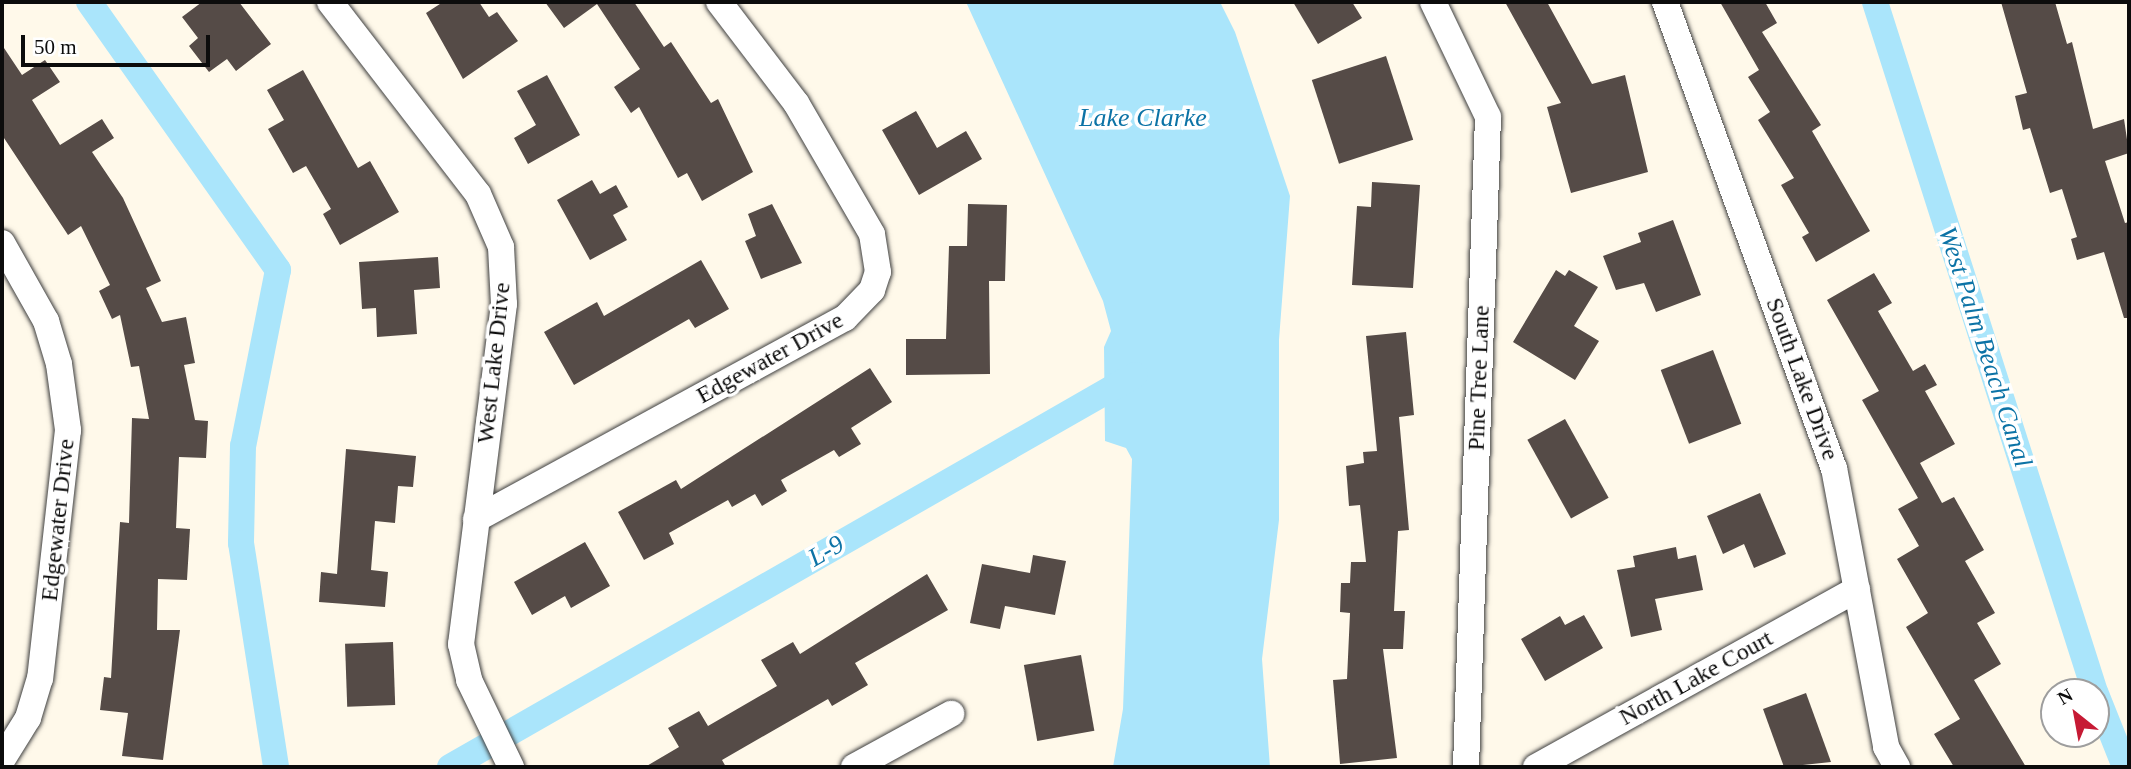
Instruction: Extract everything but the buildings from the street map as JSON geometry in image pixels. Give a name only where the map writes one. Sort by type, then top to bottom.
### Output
[{"type":"street","name":"West Lake Drive","points":[[330,2],[478,194],[501,247],[503,304],[461,644],[469,681],[511,767]]},
{"type":"street","name":"Edgewater Drive","points":[[476,519],[845,318],[872,290],[878,272],[872,234],[796,103],[719,2]]},
{"type":"street","name":"Pine Tree Lane","points":[[1433,2],[1488,117],[1466,767]]},
{"type":"street","name":"South Lake Drive","points":[[1665,2],[1834,468],[1886,747],[1897,767]]},
{"type":"street","name":"Edgewater Drive","points":[[2,243],[46,321],[59,364],[68,430],[40,678],[28,718],[2,760]]},
{"type":"street","name":"North Lake Court","points":[[1536,767],[1857,589]]},
{"type":"street","points":[[854,767],[951,714]]},
{"type":"water","name":"Lake Clarke","points":[[966,2],[1220,2],[1235,32],[1290,196],[1279,340],[1279,520],[1262,659],[1270,767],[1113,767],[1123,709],[1132,459],[1126,448],[1105,441],[1104,347],[1111,331],[1103,301]]},
{"type":"waterway","points":[[89,2],[278,270],[243,446],[241,543],[276,767]]},
{"type":"waterway","name":"West Palm Beach Canal","points":[[1875,2],[2091,678]]},
{"type":"waterway","name":"L-9","points":[[450,767],[1135,375]]},
{"type":"waterway","name":"West Palm Beach Canal","points":[[2110,729],[2125,767]]}]
